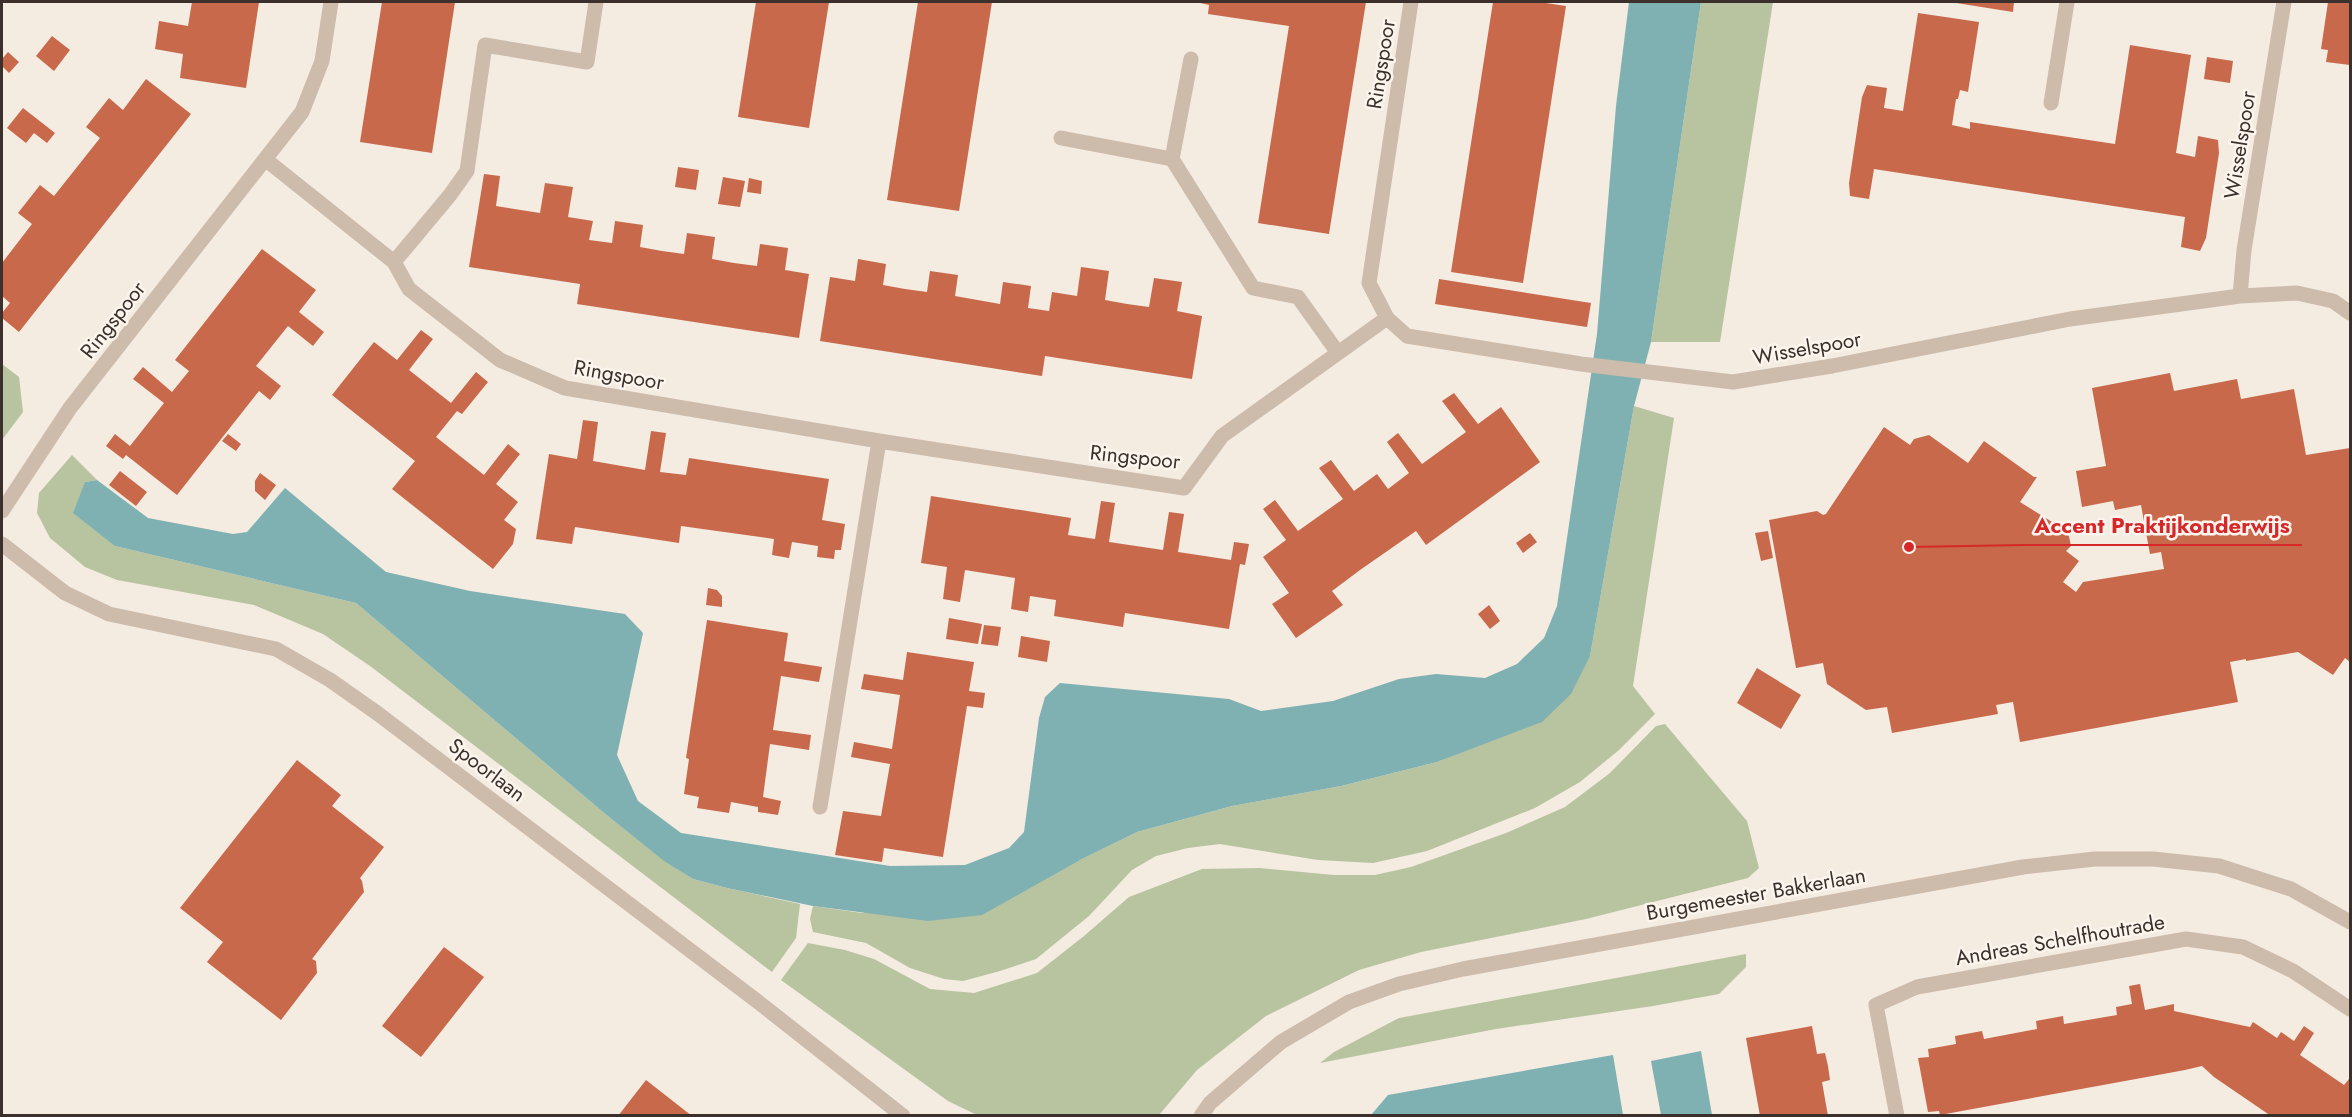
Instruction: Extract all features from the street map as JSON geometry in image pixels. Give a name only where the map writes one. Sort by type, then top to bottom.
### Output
[{"type":"street","name":"Ringspoor","points":[[2,511],[70,408],[302,112],[322,61],[331,2]]},
{"type":"street","points":[[394,262],[467,171],[485,45],[587,62],[596,2]]},
{"type":"street","name":"Ringspoor","points":[[265,159],[394,262],[410,289],[500,360],[565,388],[879,441],[1184,488],[1222,436],[1387,318],[1369,283],[1411,2]]},
{"type":"street","points":[[2051,103],[2067,2]]},
{"type":"street","name":"Wisselspoor","points":[[2240,296],[2244,250],[2284,2]]},
{"type":"street","points":[[1191,59],[1172,159],[1253,288],[1298,297],[1338,353]]},
{"type":"street","points":[[1061,138],[1172,159]]},
{"type":"street","name":"Wisselspoor","points":[[1387,318],[1407,336],[1581,364],[1733,382],[1832,366],[2070,319],[2240,296],[2297,293],[2333,301],[2350,313]]},
{"type":"street","points":[[820,807],[879,441]]},
{"type":"street","name":"Spoorlaan","points":[[2,544],[65,593],[109,614],[276,649],[330,680],[377,713],[719,972],[903,1116]]},
{"type":"street","name":"Burgemeester Bakkerlaan","points":[[1201,1116],[1210,1103],[1281,1042],[1359,998],[1399,984],[1463,969],[2023,867],[2095,859],[2153,859],[2219,866],[2291,889],[2350,922]]},
{"type":"street","name":"Andreas Schelfhoutrade","points":[[1897,1116],[1876,1005],[1917,987],[2186,939],[2243,946],[2293,971],[2350,1009]]},
{"type":"green space","points":[[1701,2],[1773,2],[1720,342],[1651,342]]},
{"type":"green space","points":[[2,364],[19,377],[23,412],[2,440]]},
{"type":"green space","points":[[1634,406],[1674,418],[1633,686],[1655,714],[1619,750],[1580,782],[1535,808],[1427,851],[1373,863],[1318,860],[1220,844],[1188,848],[1156,856],[1132,870],[1089,916],[1036,959],[963,981],[944,979],[910,968],[866,943],[813,932],[810,919],[813,906],[862,913],[1080,860],[1137,832],[1232,806],[1341,786],[1437,762],[1485,743],[1590,656]]},
{"type":"green space","points":[[72,455],[97,480],[85,482],[115,546],[356,603],[603,812],[665,861],[693,879],[800,904],[796,938],[772,972],[370,666],[323,634],[254,605],[117,580],[85,567],[50,538],[37,513],[39,493]]},
{"type":"green space","points":[[1665,724],[1747,821],[1759,868],[1748,878],[1586,919],[1421,952],[1359,970],[1266,1016],[1197,1070],[1159,1115],[977,1115],[948,1101],[781,980],[808,943],[845,950],[874,959],[930,989],[974,993],[1037,973],[1129,897],[1202,869],[1260,868],[1334,875],[1375,875],[1411,867],[1506,833],[1565,807],[1610,773],[1656,726]]},
{"type":"green space","points":[[1746,954],[1746,967],[1719,994],[1496,1029],[1320,1063],[1334,1052],[1399,1018]]},
{"type":"water","points":[[1629,2],[1701,2],[1651,342],[1634,406],[1590,656],[1571,694],[1542,722],[1437,762],[1341,786],[1232,806],[1137,832],[1080,860],[982,915],[928,921],[813,906],[693,879],[664,861],[603,812],[356,603],[115,546],[73,513],[85,482],[97,480],[148,518],[233,534],[247,532],[285,488],[386,572],[470,591],[625,614],[643,633],[617,755],[638,801],[681,833],[890,866],[965,865],[1009,848],[1024,832],[1039,718],[1045,697],[1060,683],[1229,699],[1261,711],[1333,701],[1399,679],[1436,674],[1485,678],[1517,664],[1544,638],[1557,606],[1597,334],[1616,106]]},
{"type":"water","points":[[1701,1051],[1712,1115],[1661,1115],[1651,1061]]},
{"type":"water","points":[[1613,1055],[1623,1115],[1371,1115],[1388,1095]]},
{"type":"building","points":[[192,2],[259,2],[246,88],[180,78],[183,54],[155,49],[159,21],[188,26]]},
{"type":"building","points":[[382,2],[455,2],[432,153],[360,142]]},
{"type":"building","points":[[756,2],[829,2],[809,128],[738,117]]},
{"type":"building","points":[[918,2],[992,2],[959,211],[887,200]]},
{"type":"building","points":[[1196,2],[1366,2],[1329,234],[1258,223],[1289,26],[1208,14],[1209,5]]},
{"type":"building","points":[[1493,2],[1539,2],[1566,6],[1523,283],[1451,272]]},
{"type":"building","points":[[1950,2],[2014,2],[2013,12]]},
{"type":"building","points":[[2328,2],[2350,2],[2350,65],[2326,62],[2328,50],[2321,49]]},
{"type":"building","points":[[1918,13],[1979,22],[1968,92],[1960,90],[1958,99],[1956,99],[1952,125],[1970,129],[1970,122],[2115,144],[2130,45],[2191,55],[2176,153],[2195,157],[2198,136],[2218,140],[2219,153],[2206,238],[2200,251],[2181,247],[2185,217],[1874,169],[1869,199],[1850,196],[1849,183],[1862,97],[1867,85],[1887,88],[1884,108],[1903,111]]},
{"type":"building","points":[[52,36],[70,50],[54,71],[36,56]]},
{"type":"building","points":[[8,52],[19,62],[9,73],[2,66],[2,59]]},
{"type":"building","points":[[2207,57],[2233,61],[2230,83],[2204,79]]},
{"type":"building","points":[[146,79],[191,114],[19,332],[2,318],[2,313],[10,303],[2,296],[2,263],[32,224],[18,213],[40,185],[54,196],[100,138],[86,127],[109,98],[123,110]]},
{"type":"building","points":[[23,108],[55,133],[47,143],[34,133],[26,143],[7,128]]},
{"type":"building","points":[[678,167],[699,170],[696,190],[675,187]]},
{"type":"building","points":[[484,174],[500,176],[496,206],[540,213],[545,183],[573,187],[568,217],[593,221],[589,240],[612,243],[615,221],[643,225],[640,247],[662,251],[684,254],[687,233],[715,237],[712,259],[734,263],[757,266],[760,244],[788,248],[785,270],[809,274],[799,338],[577,304],[580,284],[469,267]]},
{"type":"building","points":[[723,177],[745,181],[740,207],[718,204]]},
{"type":"building","points":[[749,178],[762,181],[761,194],[747,192]]},
{"type":"building","points":[[262,249],[316,290],[299,312],[324,332],[313,346],[288,326],[256,366],[281,386],[270,400],[259,391],[177,495],[126,455],[123,459],[106,446],[115,434],[130,446],[164,403],[133,379],[143,367],[172,392],[189,371],[175,360]]},
{"type":"building","points":[[858,259],[886,264],[883,285],[927,292],[930,271],[958,275],[955,296],[1000,304],[1003,282],[1031,286],[1028,308],[1049,311],[1052,292],[1077,296],[1081,267],[1109,271],[1105,300],[1127,304],[1149,307],[1154,278],[1182,282],[1177,311],[1202,316],[1192,379],[1045,356],[1042,376],[820,341],[830,277],[855,281]]},
{"type":"building","points":[[1439,279],[1591,303],[1587,327],[1435,304]]},
{"type":"building","points":[[421,330],[433,339],[409,370],[451,403],[476,372],[488,382],[462,414],[457,411],[436,437],[484,475],[508,444],[520,454],[496,484],[518,502],[504,520],[516,529],[513,544],[493,569],[392,489],[415,461],[332,395],[374,342],[397,360]]},
{"type":"building","points":[[2170,373],[2174,391],[2237,379],[2241,399],[2294,389],[2306,455],[2350,448],[2350,662],[2345,658],[2333,675],[2298,652],[2230,662],[2238,702],[2020,742],[2013,702],[1996,705],[1998,714],[1892,733],[1887,707],[1866,710],[1827,684],[1823,663],[1796,668],[1769,520],[1817,511],[1823,515],[1826,514],[1884,427],[1910,445],[1914,439],[1929,435],[1968,463],[1984,441],[2037,477],[2020,502],[2068,532],[2071,546],[2066,551],[2079,561],[2063,582],[2076,592],[2083,582],[2164,569],[2161,552],[2150,554],[2141,505],[2115,510],[2113,501],[2082,507],[2076,471],[2106,466],[2092,388]]},
{"type":"building","points":[[1454,393],[1478,424],[1501,407],[1540,462],[1426,545],[1416,531],[1360,570],[1332,591],[1343,605],[1296,638],[1272,604],[1289,593],[1263,557],[1286,540],[1263,509],[1275,500],[1298,531],[1343,499],[1319,468],[1331,460],[1354,491],[1377,474],[1388,489],[1409,473],[1387,442],[1398,433],[1422,464],[1466,432],[1442,401]]},
{"type":"building","points":[[583,420],[598,422],[593,461],[645,470],[651,431],[666,433],[660,472],[686,475],[689,458],[829,479],[822,520],[845,524],[841,550],[835,550],[834,559],[817,557],[818,546],[792,542],[789,558],[772,555],[774,539],[681,526],[679,543],[575,527],[572,544],[536,539],[549,454],[577,459]]},
{"type":"building","points":[[228,434],[241,444],[236,451],[222,441]]},
{"type":"building","points":[[120,471],[147,492],[136,506],[109,485]]},
{"type":"building","points":[[260,473],[276,485],[265,500],[255,491],[255,481]]},
{"type":"building","points":[[931,496],[1071,518],[1068,535],[1095,539],[1101,501],[1115,503],[1109,542],[1163,550],[1169,512],[1184,514],[1178,552],[1231,560],[1234,542],[1249,544],[1245,565],[1240,564],[1229,629],[1125,613],[1123,627],[1054,616],[1056,600],[1030,596],[1028,612],[1011,609],[1015,578],[965,570],[960,602],[943,599],[947,567],[921,563]]},
{"type":"building","points":[[1768,531],[1773,558],[1761,561],[1755,533]]},
{"type":"building","points":[[1530,533],[1537,542],[1523,553],[1516,543]]},
{"type":"building","points":[[708,588],[717,590],[722,596],[722,607],[706,605]]},
{"type":"building","points":[[1489,605],[1500,621],[1490,629],[1478,614]]},
{"type":"building","points":[[949,618],[982,624],[978,644],[946,639]]},
{"type":"building","points":[[707,620],[788,633],[784,661],[822,667],[819,682],[781,676],[773,730],[811,735],[809,750],[770,744],[763,797],[781,801],[778,815],[758,812],[758,807],[731,802],[729,813],[697,808],[699,797],[684,794],[689,759],[686,758]]},
{"type":"building","points":[[984,625],[1001,627],[998,646],[981,644]]},
{"type":"building","points":[[1021,636],[1050,641],[1047,662],[1018,657]]},
{"type":"building","points":[[907,652],[974,662],[969,691],[985,693],[983,708],[967,706],[943,857],[884,848],[882,862],[835,855],[843,811],[881,816],[890,764],[851,757],[854,742],[892,749],[900,695],[861,689],[864,674],[903,680]]},
{"type":"building","points":[[1757,668],[1801,695],[1781,729],[1737,703]]},
{"type":"building","points":[[297,760],[341,795],[332,806],[384,847],[360,878],[364,892],[312,959],[316,961],[317,973],[281,1020],[207,962],[223,942],[180,908]]},
{"type":"building","points":[[444,947],[484,977],[421,1057],[382,1026]]},
{"type":"building","points":[[2140,984],[2145,1010],[2174,1004],[2174,1011],[2250,1027],[2253,1022],[2277,1038],[2281,1032],[2294,1041],[2304,1026],[2314,1033],[2300,1055],[2344,1085],[2350,1080],[2350,1116],[2271,1116],[2214,1077],[2202,1066],[1940,1115],[1939,1111],[1928,1112],[1918,1058],[1929,1057],[1928,1049],[1956,1044],[1955,1036],[1982,1031],[1984,1039],[2037,1029],[2036,1021],[2063,1016],[2064,1024],[2117,1015],[2116,1007],[2132,1004],[2129,986]]},
{"type":"building","points":[[1812,1026],[1817,1054],[1825,1053],[1828,1066],[1830,1080],[1822,1082],[1828,1116],[1760,1116],[1746,1038]]},
{"type":"building","points":[[646,1080],[692,1116],[618,1116]]},
{"type":"place","name":"Accent Praktijkonderwijs","points":[[1909,547]]}]
